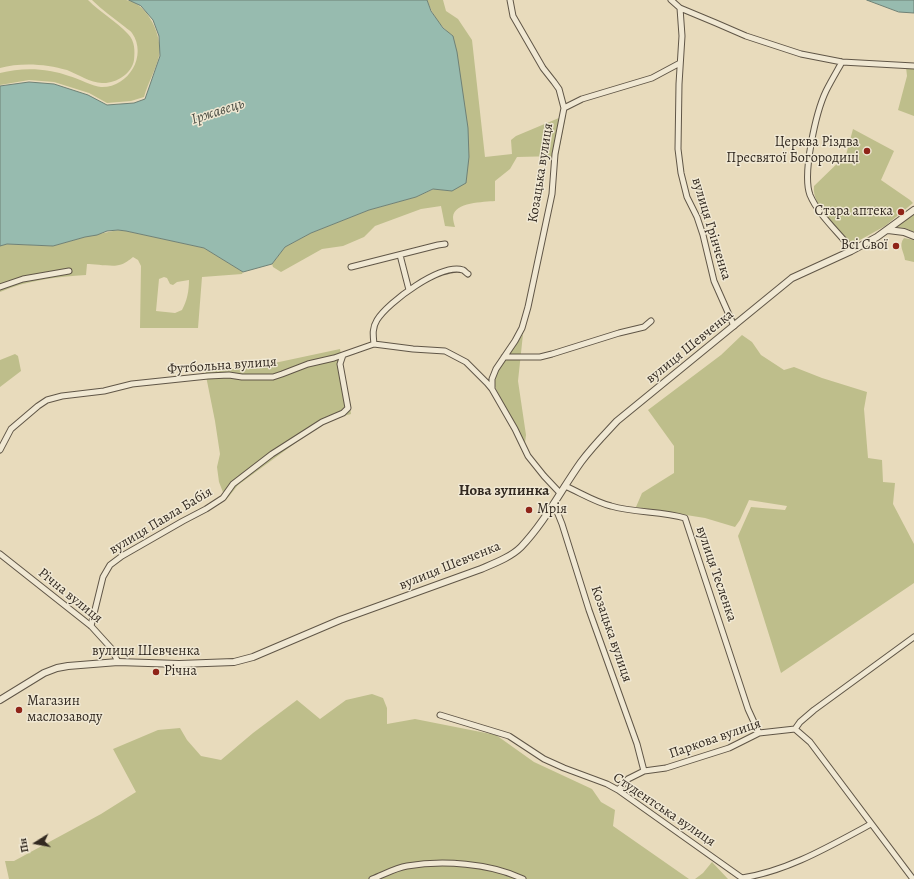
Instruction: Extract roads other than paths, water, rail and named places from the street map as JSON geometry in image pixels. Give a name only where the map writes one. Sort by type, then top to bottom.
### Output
[{"type":"street","name":"Козацька вулиця","points":[[492,389],[492,379],[496,369],[522,328],[528,307],[552,194],[555,154],[564,108],[559,89],[543,68],[513,16],[510,0]]},
{"type":"street","points":[[671,0],[680,8],[753,38],[801,54],[842,62],[914,66]]},
{"type":"street","name":"вулиця Грінченка","points":[[680,8],[682,36],[678,150],[681,173],[687,198],[703,235],[714,281],[734,326]]},
{"type":"street","points":[[842,62],[825,92],[807,170],[810,194],[817,208],[840,235],[851,251]]},
{"type":"street","points":[[564,108],[582,99],[652,78],[680,63]]},
{"type":"street","name":"вулиця Шевченка","points":[[0,700],[44,673],[56,668],[118,662],[156,664],[234,662],[253,657],[340,620],[498,562],[521,546],[554,504],[580,463],[595,443],[617,422],[792,278],[851,251],[888,230],[914,210]]},
{"type":"street","points":[[888,230],[904,232],[914,236]]},
{"type":"street","points":[[350,267],[445,244]]},
{"type":"street","points":[[400,255],[409,290]]},
{"type":"street","points":[[468,274],[462,270],[451,271],[427,278],[409,290],[377,320],[373,330],[374,344],[445,351],[466,362],[488,383],[515,429],[528,456],[560,493]]},
{"type":"street","points":[[0,287],[23,279],[69,271]]},
{"type":"street","points":[[504,358],[540,357],[552,354],[619,333],[644,327],[651,321]]},
{"type":"street","name":"Футбольна вулиця","points":[[0,450],[11,429],[47,400],[62,396],[104,391],[132,384],[208,376],[229,375],[242,377],[273,377],[308,364],[343,355],[374,344]]},
{"type":"street","name":"вулиця Павла Бабія","points":[[90,626],[103,577],[110,565],[122,556],[223,498],[233,484],[272,454],[322,422],[343,413],[348,408],[340,364],[343,355]]},
{"type":"street","name":"вулиця Тесленка","points":[[565,486],[591,499],[611,506],[672,514],[685,518],[748,710],[758,733]]},
{"type":"street","name":"Козацька вулиця","points":[[554,504],[562,524],[589,610],[637,744],[644,771]]},
{"type":"street","name":"Річна вулиця","points":[[0,554],[90,626],[111,648],[118,662]]},
{"type":"street","points":[[913,879],[810,742],[795,729],[800,722],[819,706],[914,637]]},
{"type":"street","name":"Студентська вулиця","points":[[440,716],[509,736],[544,759],[607,784],[618,790],[742,878],[751,877],[789,865],[821,851],[871,824]]},
{"type":"street","name":"Паркова вулиця","points":[[618,790],[628,779],[644,771],[666,768],[729,748],[758,733],[795,729]]},
{"type":"street","points":[[372,879],[406,866],[454,863],[511,874],[522,879]]},
{"type":"water","name":"Іржавець","points":[[129,0],[427,0],[431,11],[443,28],[453,36],[457,52],[468,128],[469,157],[466,183],[452,191],[433,189],[416,197],[369,210],[311,233],[285,247],[272,264],[243,272],[204,248],[118,230],[107,231],[53,246],[7,244],[0,246],[0,86],[29,82],[54,84],[88,95],[107,105],[134,103],[145,99],[160,56],[159,36],[153,20],[141,6]]},
{"type":"water","points":[[867,0],[914,0],[914,13],[899,12]]},
{"type":"place","name":"Церква Різдва Пресвятої Богородиці","points":[[867,151]]},
{"type":"place","name":"Стара аптека","points":[[901,212]]},
{"type":"place","name":"Всі Свої","points":[[896,246]]},
{"type":"place","name":"Мрія","points":[[529,510]]},
{"type":"place","name":"Річна","points":[[156,672]]},
{"type":"place","name":"Магазин маслозаводу","points":[[19,710]]},
{"type":"district","name":"Нова зупинка","points":[[504,491]]}]
